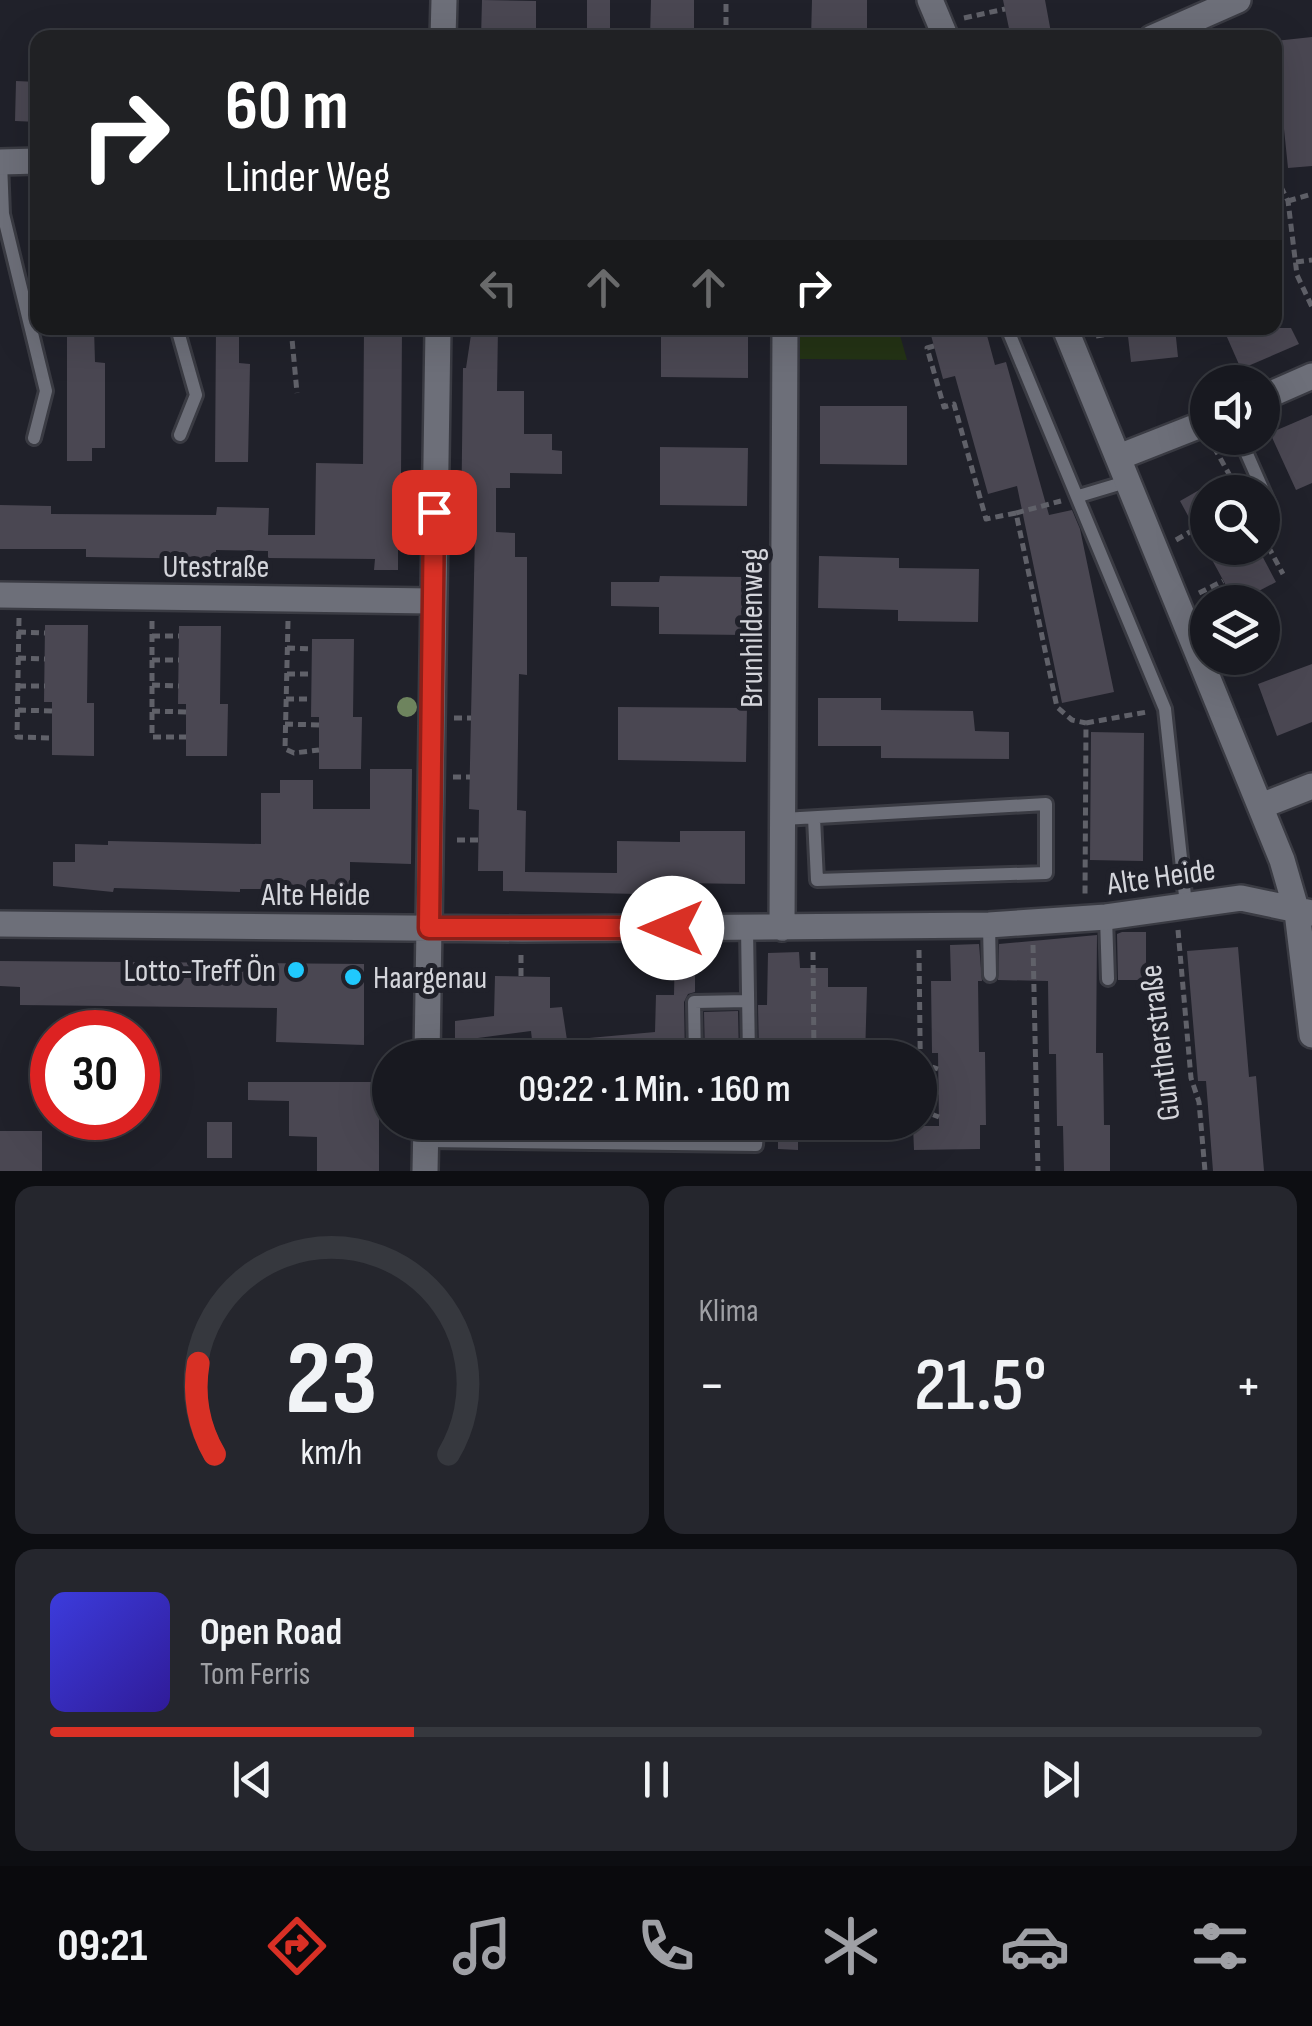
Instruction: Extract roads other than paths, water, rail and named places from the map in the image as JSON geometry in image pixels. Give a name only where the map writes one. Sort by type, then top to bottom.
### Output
[{"type":"street","points":[[443,30],[444,0]]},
{"type":"street","points":[[1170,30],[1238,0]]},
{"type":"street","points":[[0,162],[30,161]]},
{"type":"street","points":[[427,1040],[438,335]]},
{"type":"street","name":"Brunhildenweg","points":[[782,928],[786,335]]},
{"type":"street","points":[[1068,335],[1305,912],[1312,1035]]},
{"type":"street","points":[[1280,390],[1312,376]]},
{"type":"street","points":[[1124,469],[1190,432]]},
{"type":"street","name":"Utestraße","points":[[10,595],[432,601]]},
{"type":"street","points":[[1261,806],[1312,786]]},
{"type":"street","name":"Alte Heide","points":[[0,924],[429,928],[989,926],[1096,918],[1241,898],[1305,912]]},
{"type":"street","points":[[425,1171],[426,1140]]},
{"type":"lane","points":[[0,162],[3,214],[30,326]]},
{"type":"lane","points":[[32,335],[46,392],[34,438]]},
{"type":"lane","points":[[179,335],[196,395],[180,435]]},
{"type":"lane","points":[[1010,335],[1165,709],[1181,906]]},
{"type":"lane","points":[[1079,496],[1124,469]]},
{"type":"lane","points":[[783,819],[1046,804],[1046,873],[817,880],[814,818]]},
{"type":"lane","points":[[1096,918],[1108,979]]},
{"type":"lane","points":[[989,926],[990,975]]},
{"type":"lane","points":[[747,928],[748,1040]]},
{"type":"lane","points":[[694,1040],[694,1002],[747,1001]]},
{"type":"lane","points":[[629,1140],[756,1145],[756,1140]]},
{"type":"place","name":"Lotto-Treff Ön","points":[[296,970]]},
{"type":"place","name":"Haargenau","points":[[353,977]]}]
